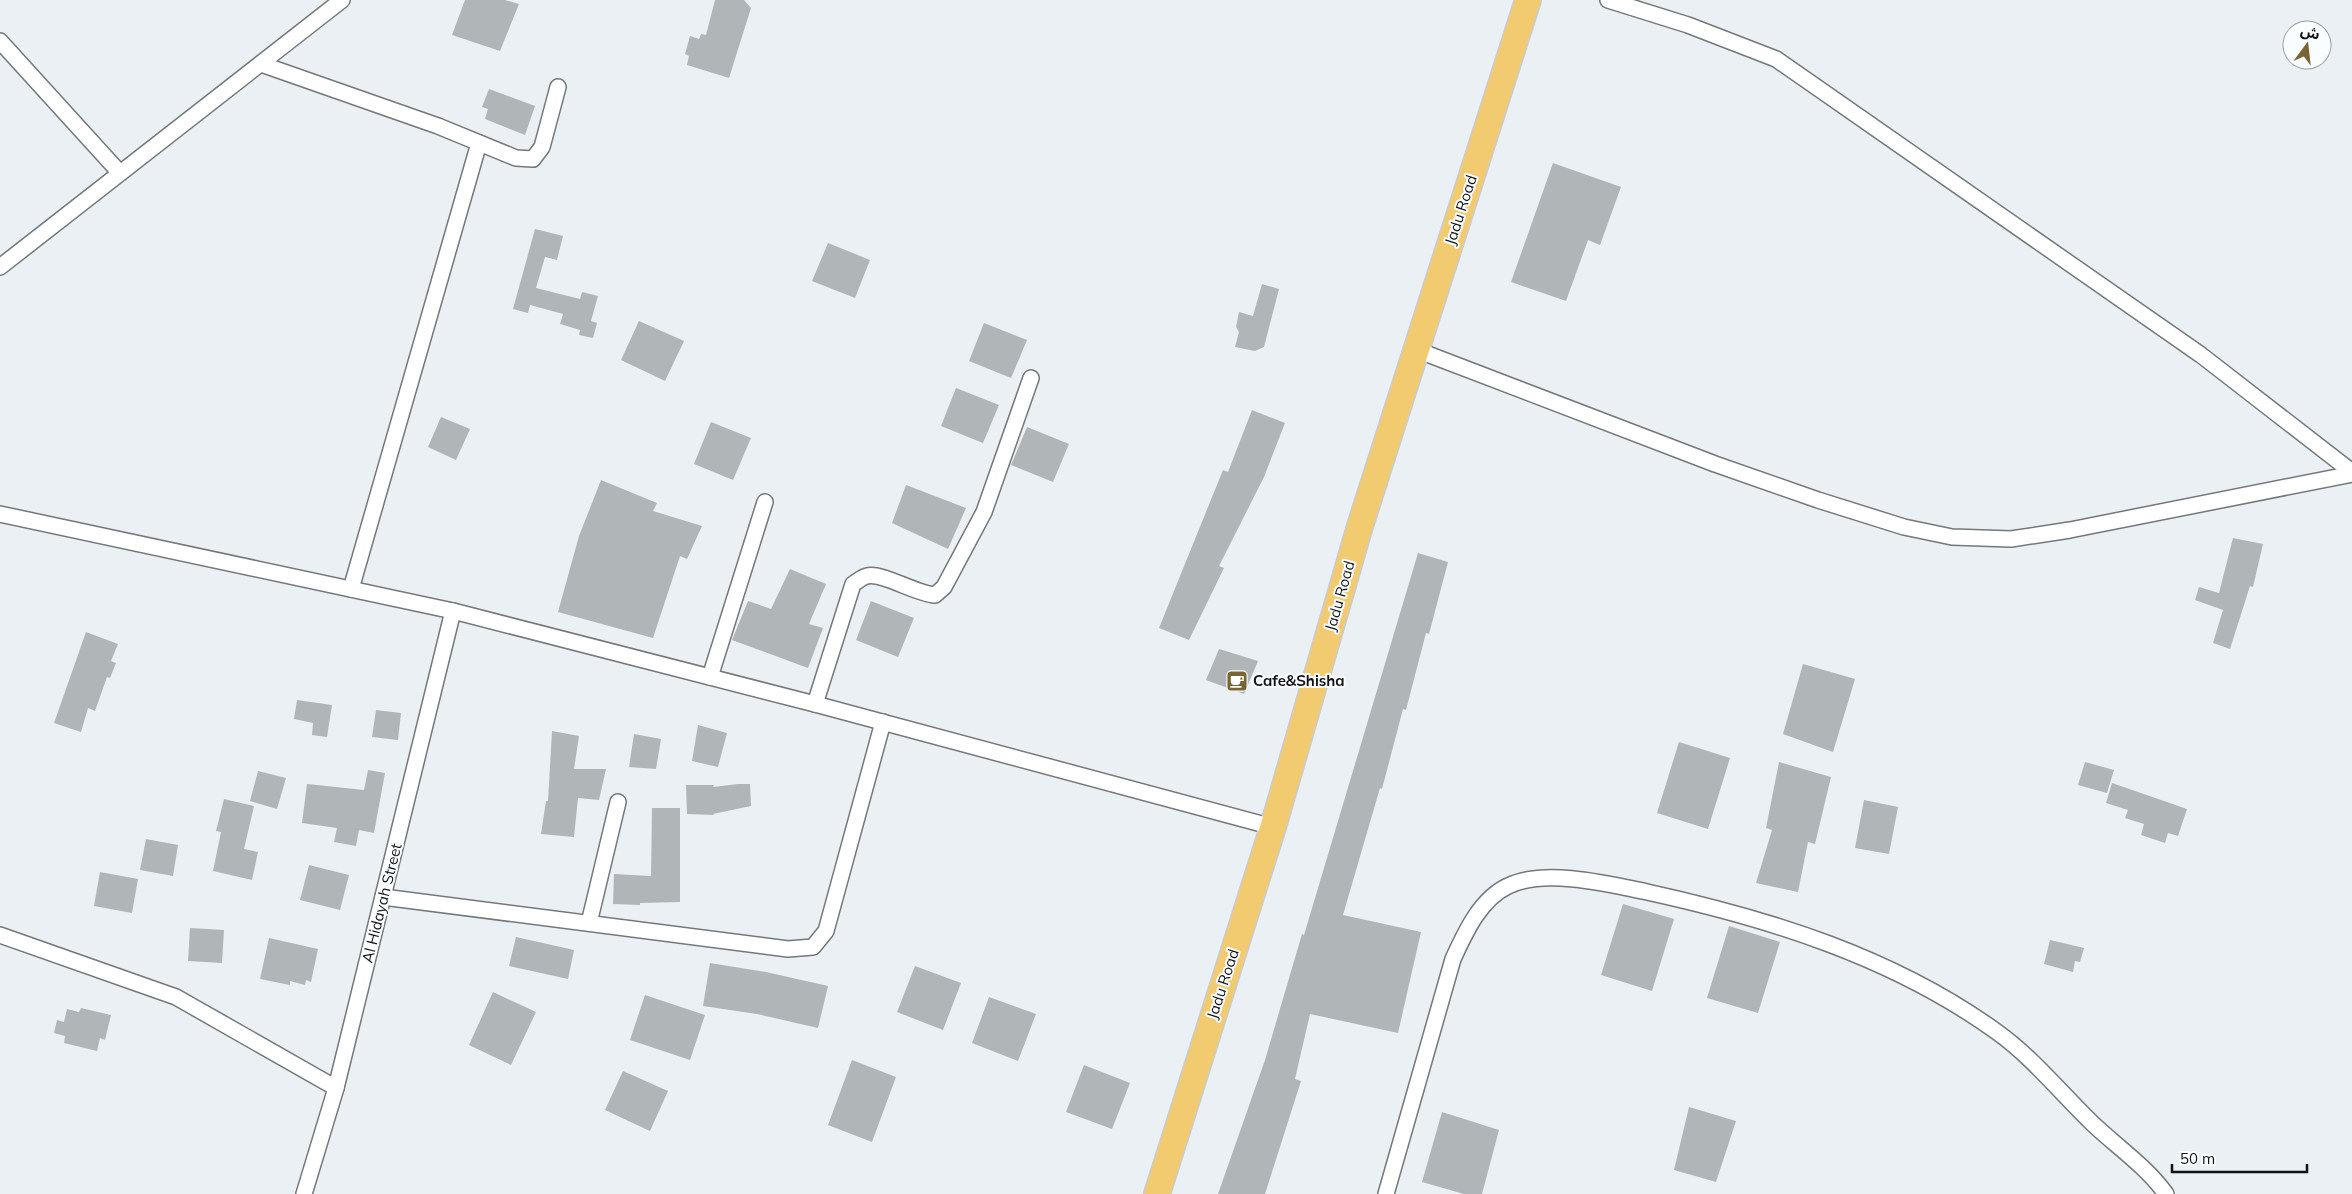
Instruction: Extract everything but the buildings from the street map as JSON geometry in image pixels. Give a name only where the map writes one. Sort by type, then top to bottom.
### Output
[{"type":"highway","name":"Jadu Road","points":[[1157,1194],[1273,827],[1360,526],[1528,0]]},
{"type":"street","points":[[0,267],[342,0]]},
{"type":"street","points":[[1608,0],[1688,25],[1776,59],[2201,355],[2352,473]]},
{"type":"street","points":[[0,41],[120,172]]},
{"type":"street","points":[[261,64],[438,126],[516,158],[533,159],[542,146],[558,87]]},
{"type":"street","points":[[351,589],[479,143]]},
{"type":"street","points":[[1417,350],[1724,468],[1904,527],[1952,537],[2011,539],[2070,530],[2352,473]]},
{"type":"street","points":[[816,704],[853,584],[867,576],[879,577],[924,594],[935,595],[944,587],[984,512],[1031,378]]},
{"type":"street","points":[[710,677],[766,502]]},
{"type":"street","points":[[0,514],[453,611],[816,704],[1273,827]]},
{"type":"street","name":"Al Hidayah Street","points":[[304,1194],[336,1088],[453,611]]},
{"type":"street","points":[[383,897],[788,949],[813,947],[826,931],[883,722]]},
{"type":"street","points":[[589,923],[618,802]]},
{"type":"street","points":[[1386,1194],[1453,959],[1462,939],[1480,911],[1498,892],[1509,885],[1545,878],[1596,883],[1631,889],[1758,919],[1827,943],[1890,969],[1950,1001],[1998,1033],[2166,1194]]},
{"type":"street","points":[[0,935],[176,997],[336,1088]]},
{"type":"place","name":"Cafe&Shisha","points":[[1237,681]]}]
